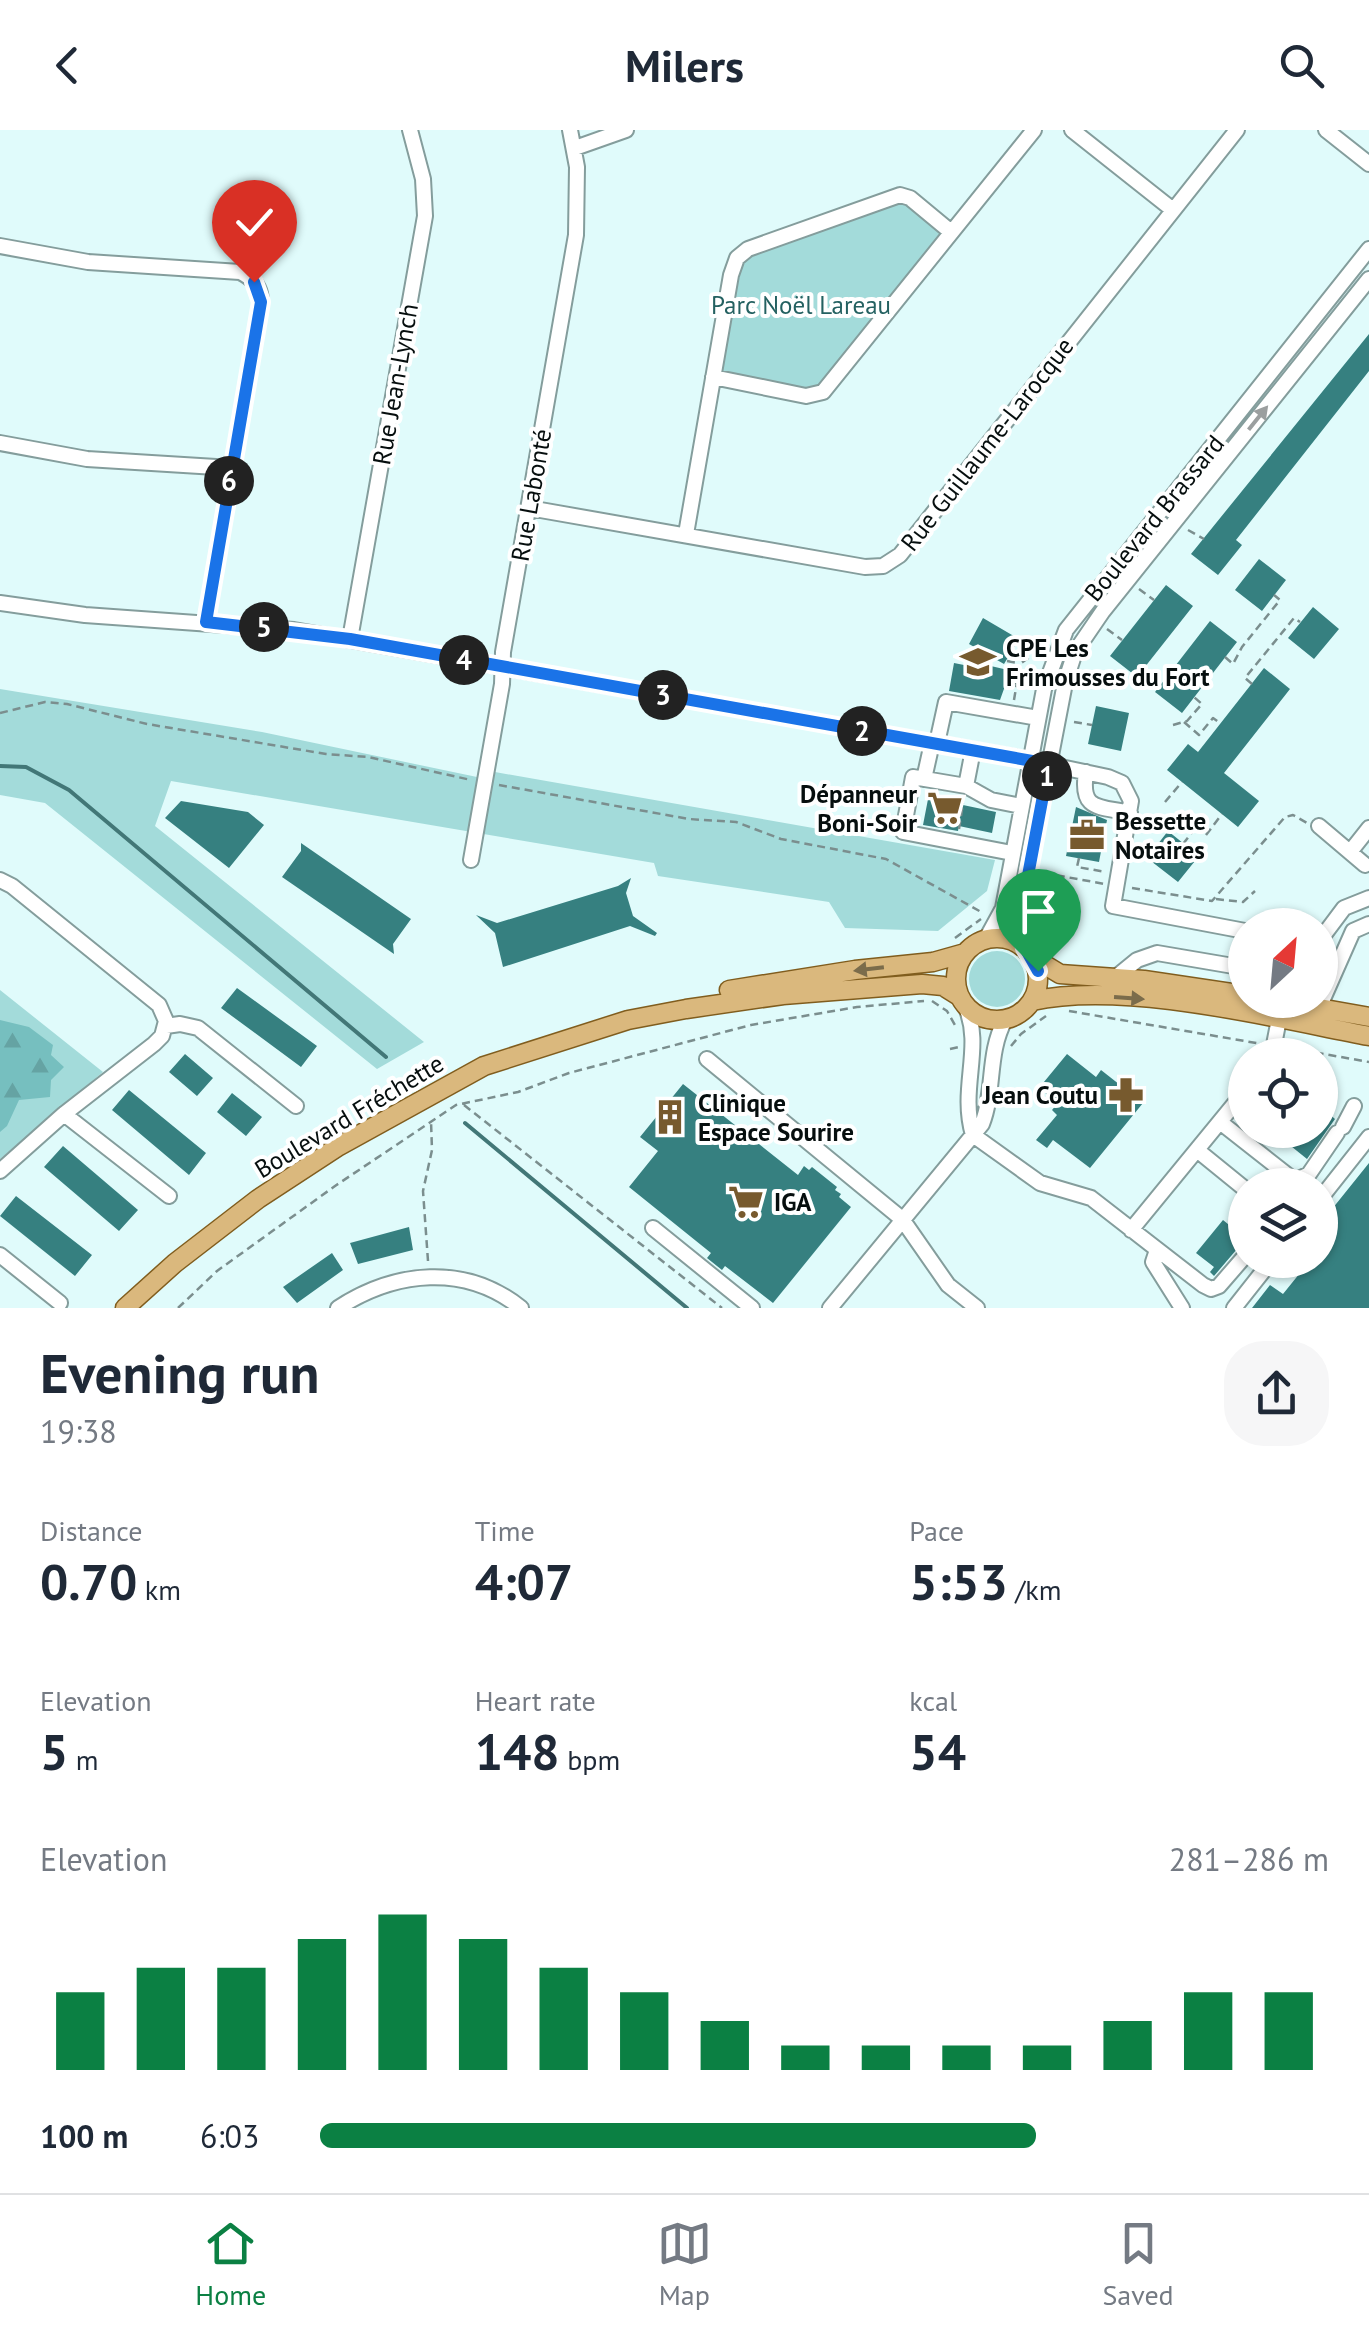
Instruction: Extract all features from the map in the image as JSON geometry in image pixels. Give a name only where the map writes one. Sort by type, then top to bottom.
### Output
[{"type":"main road","points":[[1035,952],[1038,978],[1032,1001],[1022,1012],[1005,1020],[980,1016],[962,1000],[956,976],[965,953],[986,939],[1008,940],[1035,952],[1060,974],[1228,993]]},
{"type":"main road","name":"Boulevard Fréchette","points":[[628,1020],[646,1010],[702,996],[784,980],[933,962],[965,953]]},
{"type":"main road","name":"Boulevard Fréchette","points":[[125,1308],[175,1263],[258,1199],[420,1100],[484,1066],[628,1020],[749,999],[936,984],[962,1000]]},
{"type":"main road","points":[[1032,1001],[1065,995],[1124,997],[1369,1036]]},
{"type":"main road","points":[[1338,1012],[1369,1017]]},
{"type":"street","name":"Rue Jean-Lynch","points":[[350,639],[424,216],[424,179],[410,130]]},
{"type":"street","name":"Rue Labonté","points":[[471,860],[503,667],[502,653],[576,235],[575,148],[570,130]]},
{"type":"street","points":[[575,148],[626,130]]},
{"type":"street","points":[[713,378],[806,396],[823,392],[1034,130]]},
{"type":"street","points":[[1072,130],[1173,210]]},
{"type":"street","name":"Rue Guillaume-Larocque","points":[[529,508],[865,567],[896,560],[1237,130]]},
{"type":"street","points":[[1326,130],[1369,164]]},
{"type":"street","points":[[686,534],[732,275],[744,250],[900,195],[914,200],[951,232]]},
{"type":"street","points":[[0,246],[99,263],[235,272],[252,279],[259,289],[261,302],[206,622]]},
{"type":"street","name":"Boulevard Brassard","points":[[986,939],[1003,908],[1051,664],[1072,621],[1369,249]]},
{"type":"street","name":"Boulevard Brassard","points":[[1035,952],[1021,911],[1066,674],[1081,640],[1369,279]]},
{"type":"street","points":[[0,443],[87,458],[232,468]]},
{"type":"street","points":[[0,603],[84,615],[206,622],[350,639],[1086,772],[1122,784],[1130,796],[1112,906],[1228,928]]},
{"type":"street","points":[[924,779],[946,702],[1038,718]]},
{"type":"street","points":[[965,793],[973,750]]},
{"type":"street","points":[[1086,772],[1086,799],[1098,806],[1130,812]]},
{"type":"street","points":[[1012,853],[902,832],[914,777],[1021,806]]},
{"type":"street","points":[[1319,826],[1365,865]]},
{"type":"street","points":[[1350,852],[1369,828]]},
{"type":"street","points":[[0,880],[159,1005],[166,1016],[166,1026],[154,1044],[64,1114],[0,1171]]},
{"type":"street","points":[[1338,916],[1344,908],[1369,898]]},
{"type":"street","points":[[1338,958],[1353,931],[1369,924]]},
{"type":"street","points":[[1115,978],[1137,960],[1157,953],[1228,965]]},
{"type":"street","points":[[962,1000],[974,1024],[966,1089],[973,1135],[1040,1183],[1091,1198],[1211,1289],[1228,1276]]},
{"type":"street","points":[[1275,1038],[1279,1019]]},
{"type":"street","points":[[830,1308],[973,1135],[986,1112],[992,1054],[1005,1020]]},
{"type":"street","points":[[166,1026],[198,1028],[296,1106]]},
{"type":"street","points":[[707,1060],[902,1219],[948,1284],[977,1308]]},
{"type":"street","points":[[1313,1168],[1354,1106]]},
{"type":"street","points":[[1131,1230],[1228,1112]]},
{"type":"street","points":[[64,1114],[169,1196]]},
{"type":"street","points":[[1220,1122],[1271,1168]]},
{"type":"street","points":[[1338,1176],[1369,1137]]},
{"type":"street","points":[[1197,1150],[1228,1175]]},
{"type":"street","points":[[654,1228],[752,1308]]},
{"type":"street","points":[[1156,1250],[1153,1262],[1182,1308]]},
{"type":"street","points":[[0,1254],[60,1303]]},
{"type":"street","points":[[338,1308],[381,1286],[429,1276],[474,1282],[498,1292],[520,1308]]},
{"type":"street","points":[[1234,1308],[1258,1278]]},
{"type":"path","points":[[1186,529],[1204,538]]},
{"type":"path","points":[[1139,589],[1154,600]]},
{"type":"path","points":[[1225,657],[1233,664],[1280,600],[1274,596]]},
{"type":"path","points":[[1252,684],[1245,678],[1294,618],[1300,622]]},
{"type":"path","points":[[1107,629],[1122,640]]},
{"type":"path","points":[[1012,707],[1020,664],[1042,648]]},
{"type":"path","points":[[1007,660],[1020,664]]},
{"type":"path","points":[[1009,682],[1032,687]]},
{"type":"path","points":[[1172,725],[1184,722],[1202,704],[1194,698]]},
{"type":"path","points":[[0,713],[45,702],[67,704],[147,724],[368,757],[476,781]]},
{"type":"path","points":[[1184,722],[1199,736],[1213,718],[1220,723]]},
{"type":"path","points":[[1072,722],[1092,726]]},
{"type":"path","points":[[1165,802],[1182,782]]},
{"type":"path","points":[[492,784],[666,816],[736,822],[781,839],[886,859],[984,914],[948,942]]},
{"type":"path","points":[[958,831],[965,793]]},
{"type":"path","points":[[1206,834],[1222,814]]},
{"type":"path","points":[[1126,888],[1208,902],[1215,899],[1285,817],[1293,815],[1319,826]]},
{"type":"path","points":[[1184,844],[1196,827]]},
{"type":"path","points":[[1079,858],[1077,867],[1112,874]]},
{"type":"path","points":[[1035,952],[1042,873],[1109,885]]},
{"type":"path","points":[[1215,899],[1243,902],[1255,891]]},
{"type":"path","points":[[924,996],[947,1011],[958,1030]]},
{"type":"path","points":[[178,1308],[217,1271],[335,1186],[417,1134],[431,1119],[463,1104],[518,1092],[586,1068],[750,1024],[930,1000]]},
{"type":"path","points":[[1069,1022],[1073,1005]]},
{"type":"path","points":[[1062,1011],[1160,1024],[1228,1039]]},
{"type":"path","points":[[1007,1054],[1021,1034],[1054,1013]]},
{"type":"path","points":[[959,1038],[961,1047]]},
{"type":"path","points":[[950,1049],[966,1050]]},
{"type":"path","points":[[1338,1058],[1369,1062]]},
{"type":"path","points":[[518,1092],[524,1100]]},
{"type":"path","points":[[463,1104],[722,1308]]},
{"type":"path","points":[[428,1268],[423,1191],[432,1150],[431,1119]]},
{"type":"green space","name":"Parc Noël Lareau","points":[[903,198],[951,228],[840,377],[810,396],[712,374],[737,248]]},
{"type":"green space","points":[[0,689],[262,732],[477,777],[495,772],[995,860],[987,891],[938,931],[845,928],[829,902],[658,876],[654,863],[171,781],[155,826],[424,1042],[377,1069],[45,803],[0,795]]},
{"type":"green space","points":[[997,951],[1017,959],[1025,979],[1017,999],[997,1007],[977,999],[969,979],[977,959]]},
{"type":"green space","points":[[0,990],[103,1072],[0,1159]]},
{"type":"green space","points":[[0,1020],[29,1027],[53,1045],[51,1055],[64,1067],[51,1080],[50,1097],[19,1100],[0,1132]]},
{"type":"building","points":[[1369,334],[1369,371],[1236,540],[1242,545],[1218,575],[1191,554]]},
{"type":"building","points":[[1259,559],[1286,580],[1262,611],[1235,590]]},
{"type":"building","points":[[1166,585],[1193,606],[1137,677],[1110,656]]},
{"type":"building","points":[[1313,607],[1339,629],[1314,659],[1288,638]]},
{"type":"building","points":[[983,618],[1019,639],[1004,664],[969,644]]},
{"type":"building","points":[[1210,621],[1237,642],[1182,713],[1155,692]]},
{"type":"building","points":[[965,660],[1008,670],[1009,686],[1005,686],[1000,700],[949,691],[954,663],[964,665]]},
{"type":"building","points":[[1264,668],[1290,689],[1224,773],[1259,801],[1238,827],[1167,770],[1188,744],[1198,752]]},
{"type":"building","points":[[1096,706],[1129,713],[1121,751],[1088,744]]},
{"type":"building","name":"Dépanneur Boni-Soir","points":[[929,794],[964,800],[963,805],[996,812],[992,833],[959,826],[958,831],[923,825]]},
{"type":"building","points":[[181,801],[248,812],[264,825],[229,868],[165,818]]},
{"type":"building","name":"Bessette Notaires","points":[[1076,807],[1107,820],[1099,862],[1066,856]]},
{"type":"building","points":[[1168,831],[1199,856],[1178,882],[1147,858]]},
{"type":"building","points":[[301,843],[411,919],[393,944],[394,954],[282,877],[301,851]]},
{"type":"building","points":[[631,878],[626,893],[633,916],[657,933],[655,936],[630,926],[503,967],[495,933],[476,915],[497,923],[618,886]]},
{"type":"building","points":[[237,988],[317,1046],[301,1067],[221,1008]]},
{"type":"building","points":[[185,1054],[213,1078],[197,1096],[169,1072]]},
{"type":"building","points":[[1067,1054],[1096,1077],[1101,1070],[1143,1103],[1090,1168],[1053,1140],[1047,1148],[1036,1140],[1057,1115],[1052,1110],[1058,1103],[1039,1088]]},
{"type":"building","name":"IGA","points":[[683,1084],[798,1175],[804,1166],[809,1170],[812,1167],[837,1187],[839,1197],[851,1207],[773,1303],[725,1266],[722,1270],[707,1258],[711,1253],[629,1187],[658,1151],[640,1137]]},
{"type":"building","points":[[129,1090],[206,1153],[189,1175],[112,1110]]},
{"type":"building","points":[[232,1093],[262,1117],[246,1136],[217,1112]]},
{"type":"building","points":[[63,1146],[138,1210],[119,1231],[44,1167]]},
{"type":"building","points":[[1293,1148],[1315,1148],[1307,1159]]},
{"type":"building","points":[[1369,1163],[1369,1308],[1252,1308],[1270,1285],[1283,1294],[1296,1278],[1338,1278],[1338,1202]]},
{"type":"building","points":[[16,1196],[92,1255],[75,1276],[0,1216]]},
{"type":"building","points":[[1223,1220],[1228,1224],[1228,1260],[1214,1276],[1210,1272],[1214,1267],[1196,1253]]},
{"type":"building","points":[[409,1227],[413,1250],[358,1264],[350,1243]]},
{"type":"building","points":[[332,1253],[343,1270],[297,1303],[283,1287]]},
{"type":"waterway","points":[[0,766],[26,767],[69,790],[386,1057]]},
{"type":"waterway","points":[[465,1123],[687,1308]]},
{"type":"place","name":"CPE Les Frimousses du Fort","points":[[978,662]]},
{"type":"place","name":"Dépanneur Boni-Soir","points":[[945,808]]},
{"type":"place","name":"Bessette Notaires","points":[[1087,835]]},
{"type":"place","name":"Jean Coutu","points":[[1126,1095]]},
{"type":"place","name":"Clinique Espace Sourire","points":[[670,1117]]},
{"type":"place","name":"IGA","points":[[746,1202]]},
{"type":"route","points":[[254,282],[261,302],[206,622],[350,639],[1049,764],[1020,918],[1025,948],[1038,971]]}]
